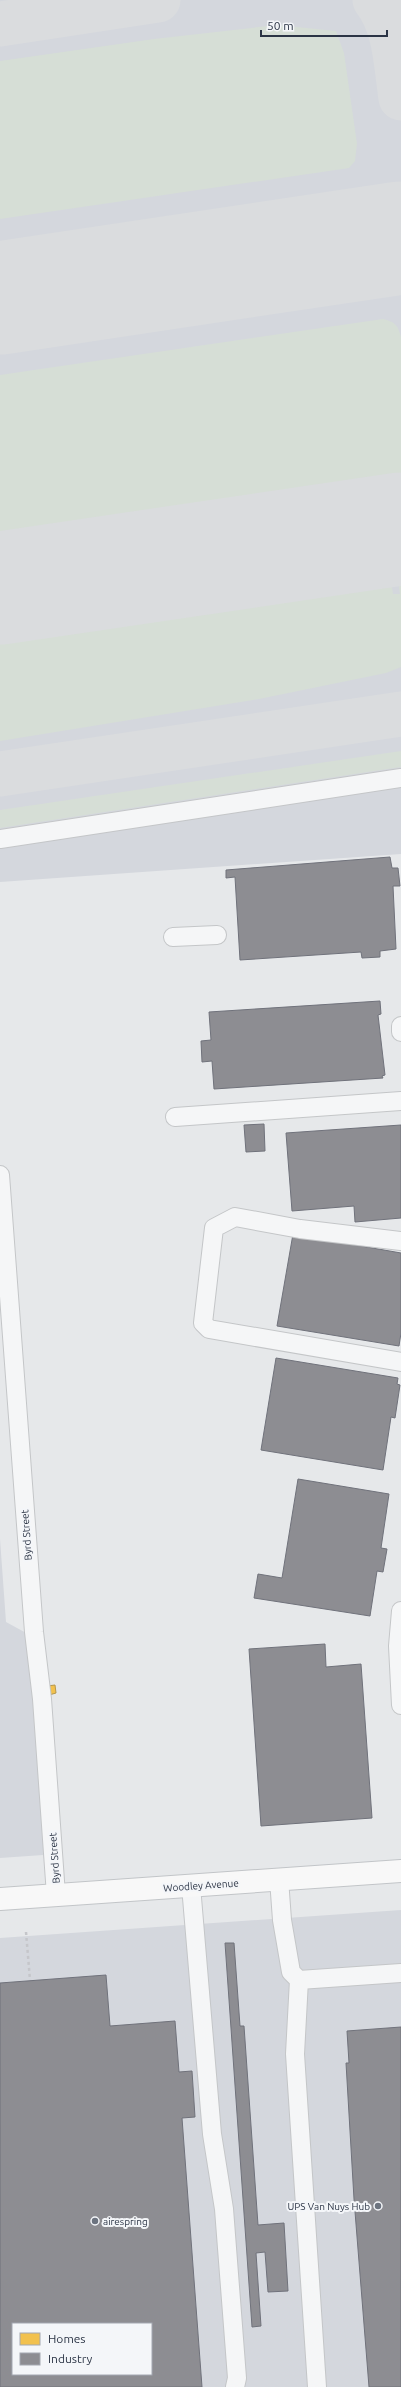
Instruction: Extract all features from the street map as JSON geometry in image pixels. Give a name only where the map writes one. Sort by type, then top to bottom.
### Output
[{"type":"main road","name":"Woodley Avenue","points":[[0,1899],[401,1871]]},
{"type":"street","points":[[0,839],[401,778]]},
{"type":"street","points":[[173,937],[217,935]]},
{"type":"street","points":[[401,1026],[401,1032]]},
{"type":"street","points":[[175,1117],[401,1101]]},
{"type":"street","name":"Byrd Street","points":[[0,1175],[34,1632],[42,1699],[56,1895]]},
{"type":"street","points":[[401,1241],[300,1228],[235,1217],[214,1228],[203,1323],[209,1329],[401,1362]]},
{"type":"street","points":[[401,1611],[398,1646],[401,1705]]},
{"type":"street","points":[[280,1879],[282,1920],[291,1972],[299,1980],[295,2054],[317,2387]]},
{"type":"street","points":[[191,1886],[212,2134],[224,2209],[237,2378],[235,2387]]},
{"type":"street","points":[[299,1980],[401,1973]]},
{"type":"path","points":[[26,1932],[30,1980]]},
{"type":"shaded area","points":[[0,0],[401,0],[401,854],[0,882]]},
{"type":"shaded area","points":[[277,25],[336,31],[344,53],[357,144],[355,161],[349,168],[0,219],[0,61],[154,39]]},
{"type":"shaded area","points":[[383,319],[390,321],[395,325],[399,330],[401,337],[401,485],[387,492],[0,549],[0,375]]},
{"type":"shaded area","points":[[389,568],[393,594],[400,594],[397,574],[401,575],[401,667],[386,673],[259,699],[0,741],[0,628]]},
{"type":"shaded area","points":[[401,751],[401,767],[0,828],[0,810]]},
{"type":"shaded area","points":[[0,1539],[6,1622],[28,1634],[43,1855],[0,1858]]},
{"type":"shaded area","points":[[401,1910],[401,2387],[0,2387],[0,1938]]},
{"type":"building: Homes","points":[[55,1685],[56,1693],[49,1695],[47,1686]]},
{"type":"building: Industry","points":[[390,857],[392,868],[398,868],[400,886],[393,886],[396,949],[380,951],[380,957],[362,958],[361,952],[240,960],[235,877],[226,878],[226,870]]},
{"type":"building: Industry","points":[[380,1001],[381,1014],[378,1015],[385,1075],[382,1076],[383,1078],[214,1089],[212,1061],[202,1062],[201,1041],[211,1040],[209,1012]]},
{"type":"building: Industry","points":[[264,1124],[265,1151],[246,1152],[244,1125]]},
{"type":"building: Industry","points":[[401,1125],[401,1218],[355,1222],[354,1206],[292,1211],[286,1133]]},
{"type":"building: Industry","points":[[293,1234],[401,1253],[401,1333],[399,1346],[277,1326]]},
{"type":"building: Industry","points":[[276,1358],[398,1378],[397,1384],[400,1385],[395,1418],[391,1417],[383,1470],[261,1450]]},
{"type":"building: Industry","points":[[298,1479],[389,1494],[381,1548],[387,1549],[383,1572],[377,1571],[370,1616],[254,1598],[258,1574],[282,1578]]},
{"type":"building: Industry","points":[[325,1644],[326,1667],[361,1664],[372,1818],[261,1826],[249,1649]]},
{"type":"building: Industry","points":[[225,1943],[234,1943],[240,2026],[244,2026],[258,2225],[284,2223],[288,2291],[268,2292],[265,2252],[256,2253],[261,2326],[252,2327]]},
{"type":"building: Industry","name":"airespring","points":[[106,1975],[110,2026],[175,2021],[179,2072],[192,2071],[195,2117],[182,2118],[202,2387],[0,2387],[0,1983]]},
{"type":"building: Industry","name":"UPS Van Nuys Hub","points":[[401,2027],[401,2387],[369,2387],[354,2199],[346,2063],[349,2063],[347,2031]]},
{"type":"taxiway","points":[[0,24],[158,0]]},
{"type":"taxiway","points":[[375,0],[382,11],[391,34],[401,98]]},
{"type":"taxiway","points":[[364,244],[382,236],[401,221]]},
{"type":"taxiway","points":[[0,774],[401,714]]},
{"type":"runway","points":[[0,298],[401,238]]},
{"type":"runway","points":[[0,588],[401,529]]},
{"type":"place","name":"UPS Van Nuys Hub","points":[[378,2206]]},
{"type":"place","name":"airespring","points":[[95,2221]]}]
